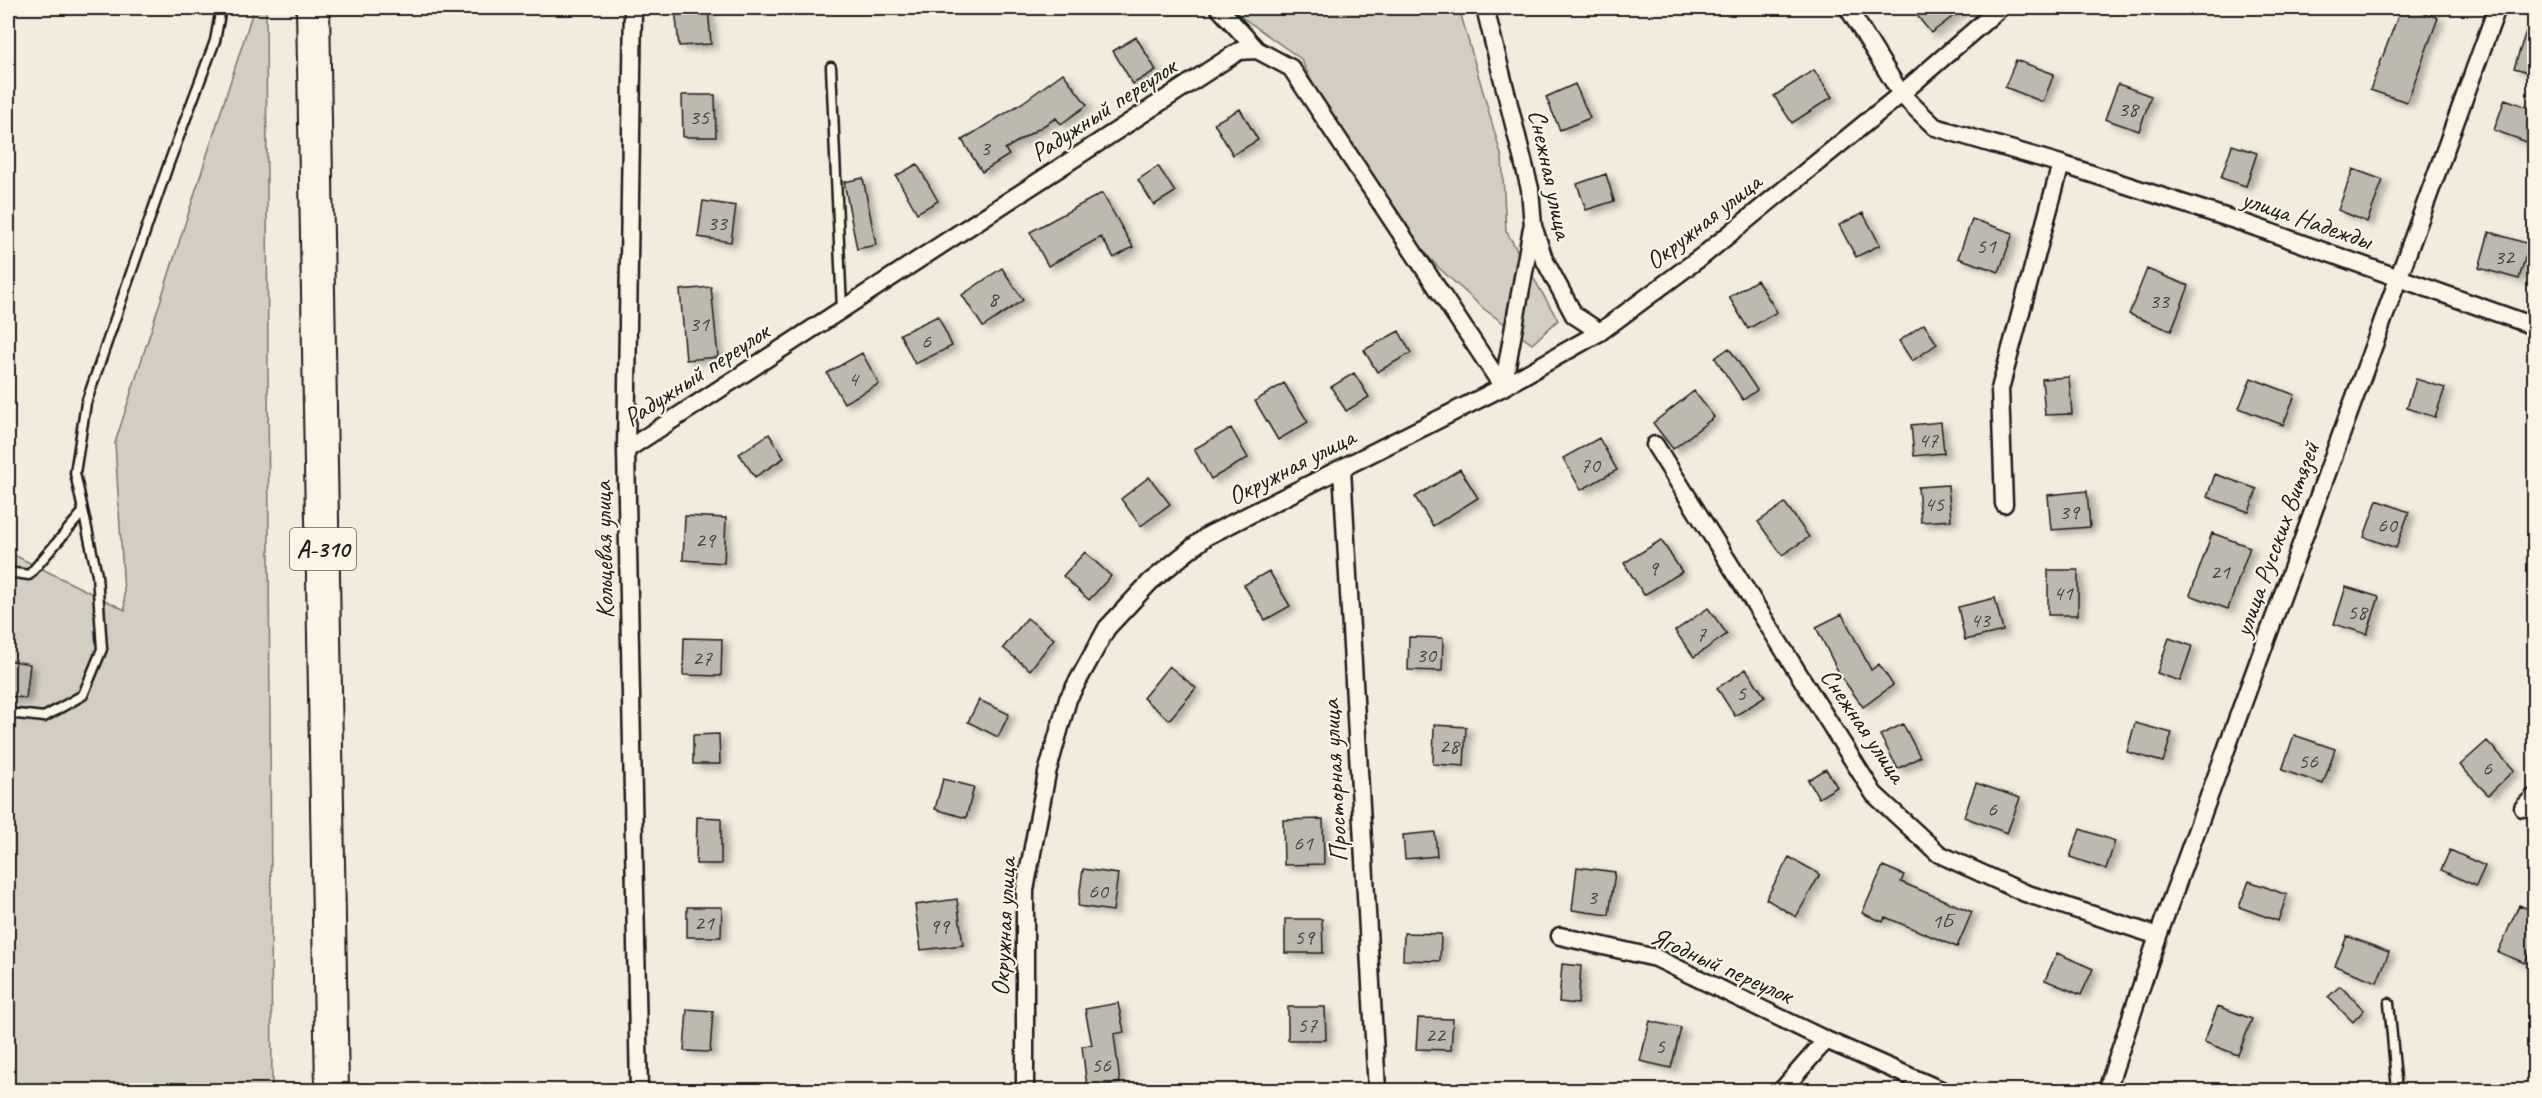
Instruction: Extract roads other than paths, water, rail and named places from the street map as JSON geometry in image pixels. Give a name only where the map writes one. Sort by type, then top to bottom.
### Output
[{"type":"highway","name":"А-310","points":[[313,8],[332,1090]]},
{"type":"street","name":"Кольцевая улица","points":[[633,8],[626,450],[639,1090]]},
{"type":"street","points":[[1219,8],[1257,50],[1291,68],[1503,387]]},
{"type":"street","name":"Снежная улица","points":[[1485,8],[1530,189],[1533,226],[1544,259],[1574,315],[1600,332]]},
{"type":"street","name":"улица Надежды","points":[[1848,8],[1901,94],[1935,127],[2061,164],[2247,224],[2535,326]]},
{"type":"street","points":[[1901,94],[2000,8]]},
{"type":"street","name":"улица Русских Витязей","points":[[2106,1090],[2158,936],[2498,8]]},
{"type":"street","name":"Радужный переулок","points":[[626,450],[1239,51],[1257,50]]},
{"type":"street","name":"Окружная улица","points":[[1025,1090],[1025,890],[1047,772],[1068,699],[1107,628],[1150,582],[1207,536],[1503,387],[1600,332],[1705,254],[1901,94]]},
{"type":"street","points":[[2004,504],[2000,389],[2061,164]]},
{"type":"street","points":[[1503,387],[1533,226]]},
{"type":"street","name":"Снежная улица","points":[[1655,445],[1874,794],[1939,854],[2025,893],[2158,936]]},
{"type":"street","name":"Просторная улица","points":[[1342,468],[1377,1090]]},
{"type":"street","name":"Ягодный переулок","points":[[1560,936],[1656,958],[1826,1040],[1941,1090]]},
{"type":"street","points":[[1782,1090],[1826,1040]]},
{"type":"lane","points":[[8,713],[44,717],[83,695],[102,649],[96,575],[75,473],[86,403],[169,163],[215,41],[221,8]]},
{"type":"lane","points":[[831,67],[842,310]]},
{"type":"lane","points":[[8,572],[29,575],[83,513]]},
{"type":"lane","points":[[2389,1003],[2397,1090]]}]
